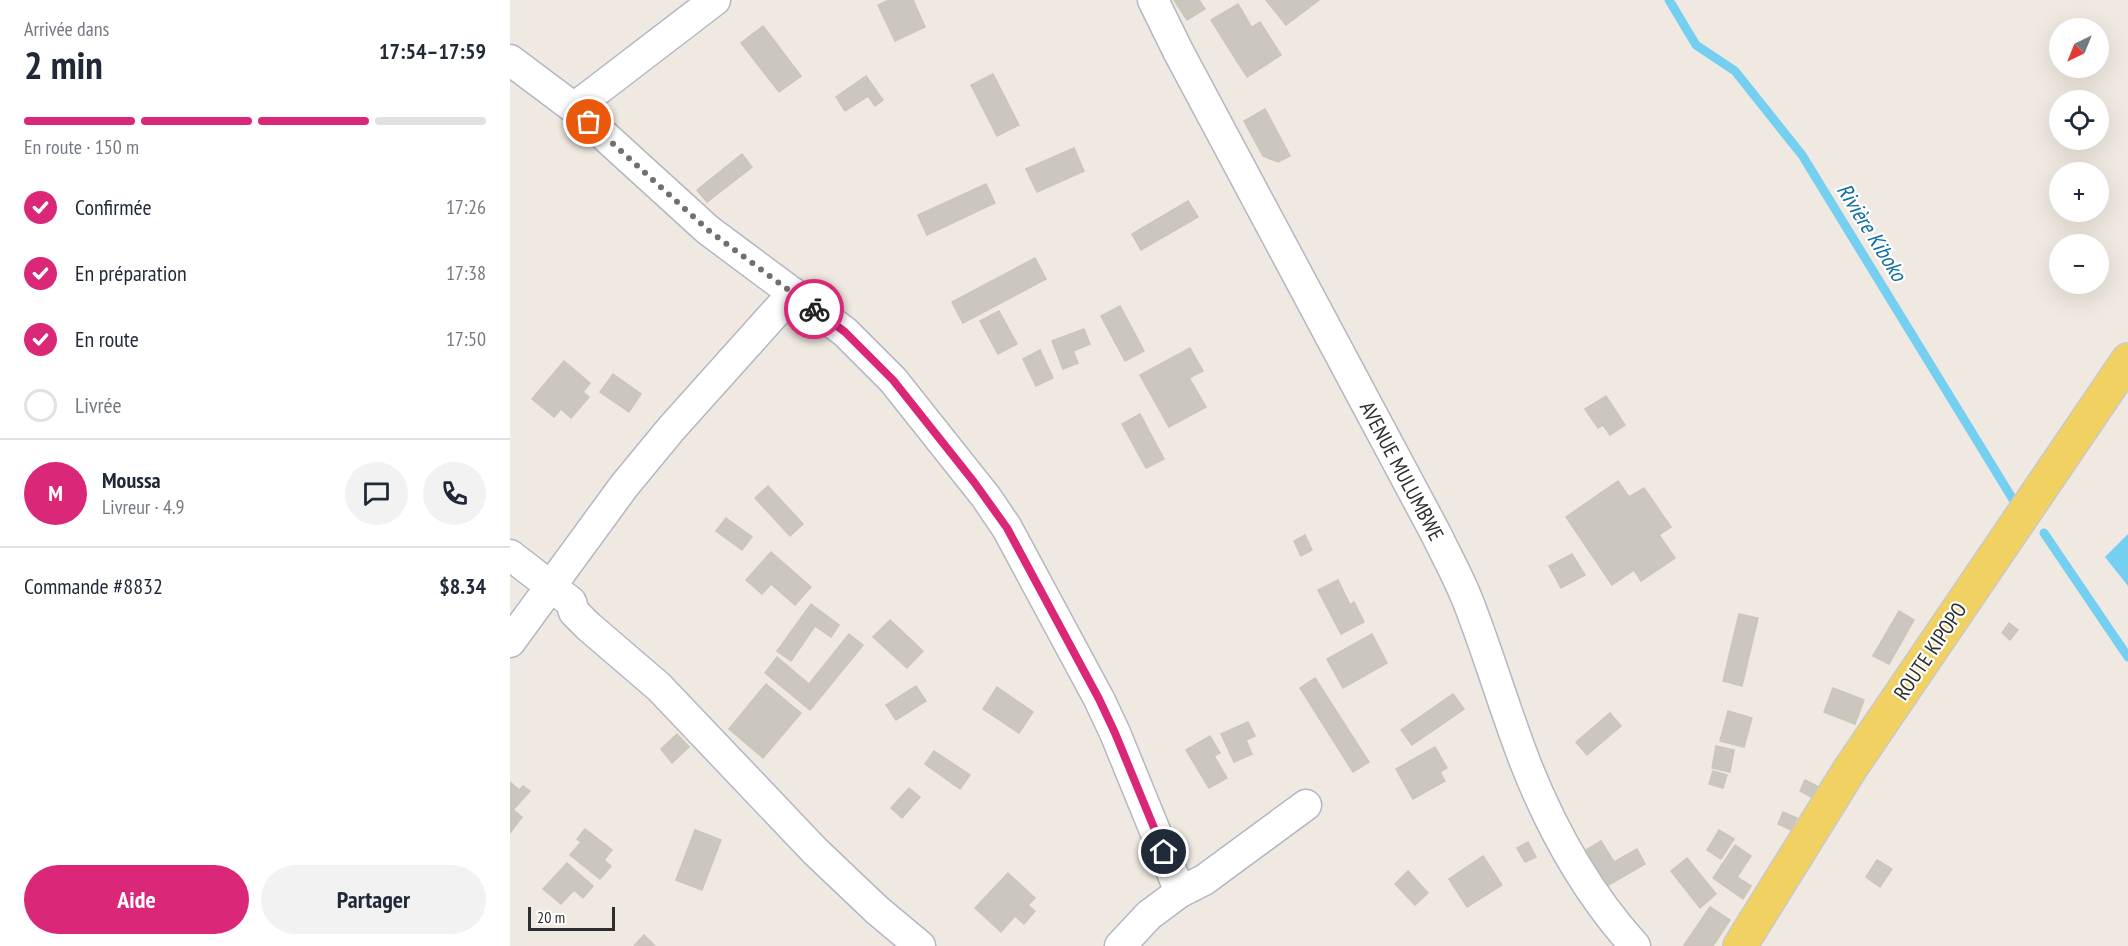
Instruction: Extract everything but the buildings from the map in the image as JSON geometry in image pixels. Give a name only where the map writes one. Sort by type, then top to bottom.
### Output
[{"type":"main road","name":"ROUTE KIPOPO","points":[[1740,946],[1850,769],[2128,360]]},
{"type":"street","points":[[574,108],[715,0]]},
{"type":"street","name":"AVENUE MULUMBWE","points":[[1153,0],[1183,62],[1436,534],[1469,602],[1527,768],[1553,824],[1593,895],[1635,946]]},
{"type":"street","points":[[510,60],[574,108],[708,230],[845,332],[893,380],[979,488],[1007,528],[1099,699],[1180,892]]},
{"type":"street","points":[[510,642],[630,478],[793,293]]},
{"type":"street","points":[[510,555],[571,602],[574,612],[659,687],[814,851],[877,910],[920,946]]},
{"type":"street","points":[[1120,946],[1149,915],[1180,892],[1204,880],[1306,805]]},
{"type":"water","points":[[2128,534],[2128,586],[2105,557]]},
{"type":"waterway","name":"Rivière Kiboko","points":[[1669,0],[1696,45],[1735,71],[1802,155],[2017,506]]},
{"type":"waterway","name":"Rivière Kiboko","points":[[2044,533],[2128,657]]},
{"type":"way so far","points":[[589,122],[708,230],[814,309]]},
{"type":"route","points":[[814,309],[845,332],[893,380],[986,497],[1007,528],[1099,699],[1164,852]]}]
